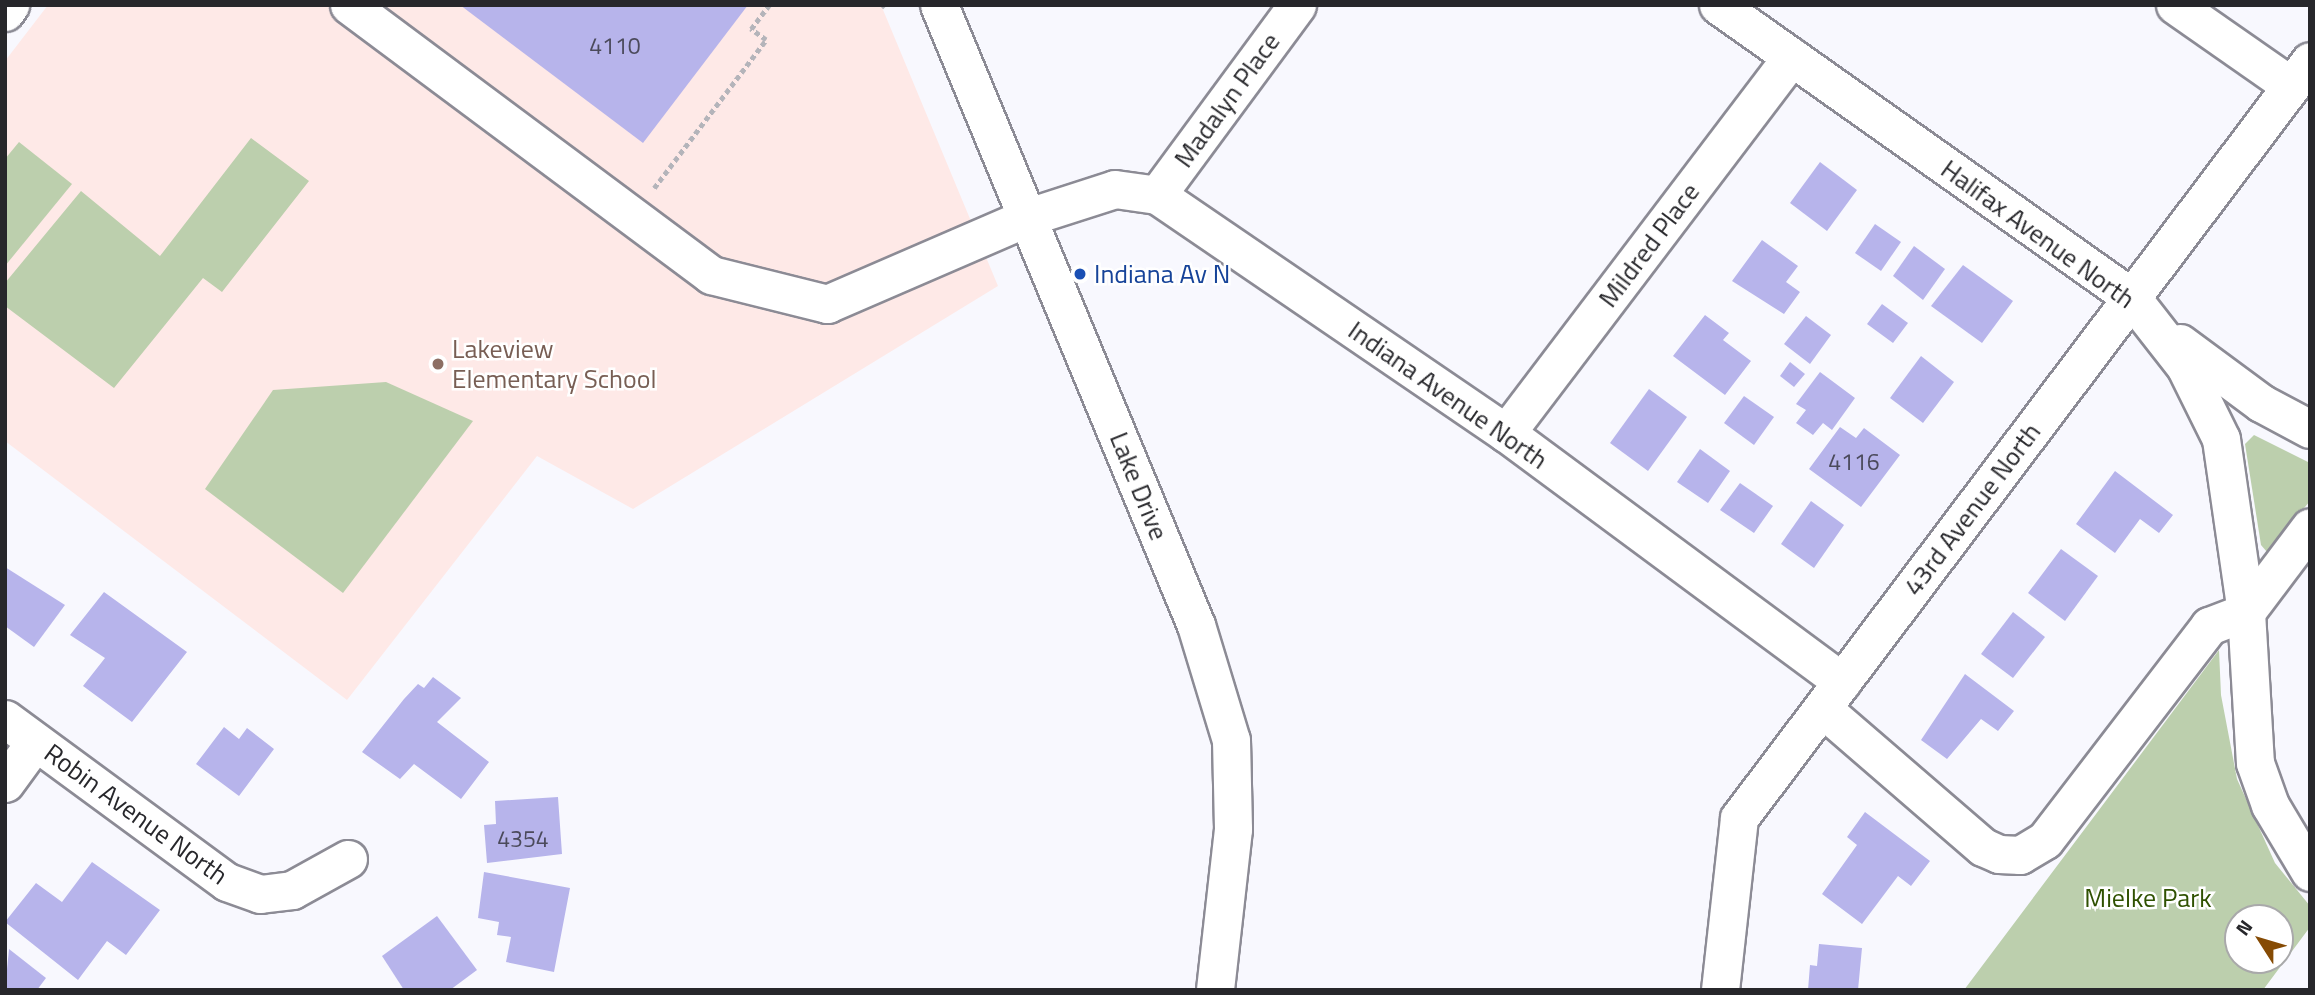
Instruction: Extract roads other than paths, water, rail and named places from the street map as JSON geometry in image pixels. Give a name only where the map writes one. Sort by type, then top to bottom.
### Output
[{"type":"street","points":[[5,12],[10,5]]},
{"type":"street","name":"Indiana Avenue North","points":[[349,5],[711,275],[827,304],[1027,217],[1115,190],[1157,195],[1506,433],[1833,696],[1983,847],[1999,854],[2020,855],[2045,840],[2209,626],[2246,612]]},
{"type":"street","name":"Lake Drive","points":[[939,5],[1196,625],[1231,740],[1233,829],[1215,990]]},
{"type":"street","name":"Madalyn Place","points":[[1157,195],[1297,5]]},
{"type":"street","name":"Halifax Avenue North","points":[[1718,5],[2131,297],[2185,366],[2221,439],[2246,612],[2255,763],[2270,805],[2310,872]]},
{"type":"street","points":[[2175,5],[2300,73]]},
{"type":"street","name":"Mildred Place","points":[[1506,433],[1791,57]]},
{"type":"street","name":"43rd Avenue North","points":[[1720,990],[1739,818],[2300,73]]},
{"type":"street","points":[[2131,297],[2195,357],[2261,403],[2310,429]]},
{"type":"street","points":[[2246,612],[2310,527]]},
{"type":"street","name":"Robin Avenue North","points":[[5,719],[227,882],[260,894],[292,890],[348,859]]},
{"type":"street","points":[[5,783],[36,741]]},
{"type":"place","name":"Indiana Av N","points":[[1080,274]]},
{"type":"place","name":"Lakeview Elementary School","points":[[438,364]]},
{"type":"park label","name":"Mielke Park","points":[[2148,898]]}]
